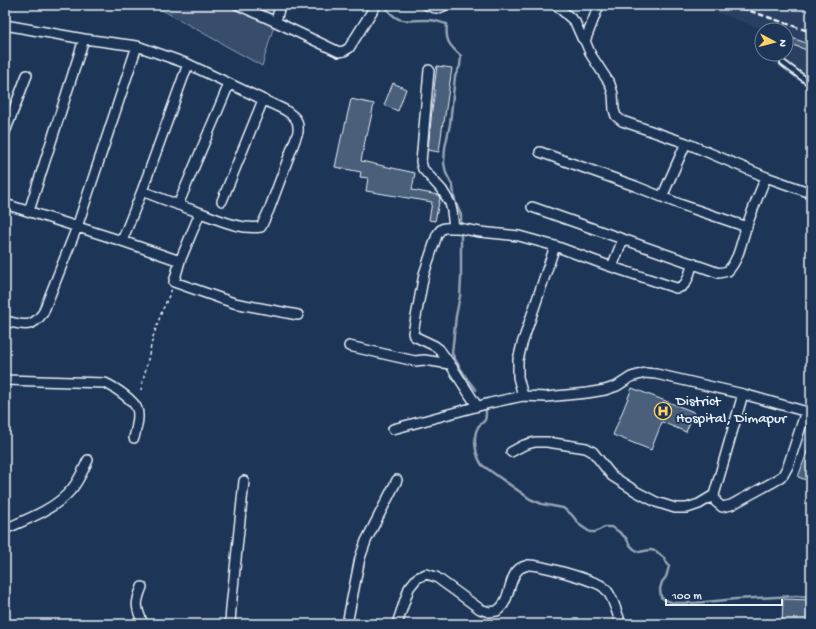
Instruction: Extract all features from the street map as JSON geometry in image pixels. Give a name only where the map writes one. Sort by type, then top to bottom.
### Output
[{"type":"street","points":[[238,5],[339,52],[349,48],[376,5]]},
{"type":"street","points":[[276,22],[280,5]]},
{"type":"street","points":[[427,5],[440,8],[445,5]]},
{"type":"street","points":[[556,5],[575,22],[591,55],[610,84],[613,94],[614,110],[616,116],[622,121],[686,143],[766,178],[811,193]]},
{"type":"street","points":[[585,41],[599,5]]},
{"type":"street","points":[[5,25],[84,39],[136,46],[188,64],[285,110],[295,117],[298,124],[298,132],[265,220],[260,227],[244,227],[227,222],[142,191]]},
{"type":"street","points":[[29,211],[84,39]]},
{"type":"street","points":[[5,321],[21,324],[34,323],[43,313],[77,227],[136,46]]},
{"type":"street","points":[[122,241],[142,191],[188,64]]},
{"type":"street","points":[[429,70],[421,162],[423,169],[442,190],[447,198],[456,228]]},
{"type":"street","points":[[5,132],[27,75]]},
{"type":"street","points":[[178,205],[229,84]]},
{"type":"street","points":[[222,201],[263,100]]},
{"type":"street","points":[[662,197],[686,143]]},
{"type":"street","points":[[540,152],[636,186],[682,205],[747,227]]},
{"type":"street","points":[[532,207],[719,273],[728,271],[734,265],[766,178]]},
{"type":"street","points":[[5,204],[180,261]]},
{"type":"street","points":[[200,213],[180,261],[174,282],[234,303],[298,315]]},
{"type":"street","points":[[477,406],[450,364],[435,346],[419,340],[413,334],[424,274],[437,234],[440,230],[444,228],[456,228],[519,236],[555,246],[676,288],[681,288],[687,282],[693,263]]},
{"type":"street","points":[[612,267],[623,239]]},
{"type":"street","points":[[523,396],[518,377],[518,360],[555,246]]},
{"type":"street","points":[[349,346],[415,361],[424,360],[450,364]]},
{"type":"street","points":[[393,429],[477,406],[523,396],[546,397],[605,390],[617,386],[631,377],[645,373],[656,374],[743,394],[808,412],[788,466],[783,475],[731,505],[722,507],[716,502],[714,495],[743,394]]},
{"type":"street","points":[[5,380],[105,383],[112,386],[133,402],[137,409],[138,416],[134,438]]},
{"type":"street","points":[[511,452],[524,445],[535,442],[547,442],[586,448],[593,452],[612,476],[656,502],[675,508],[687,508],[714,495]]},
{"type":"street","points":[[5,530],[36,515],[66,496],[73,489],[80,478],[88,460]]},
{"type":"street","points":[[347,624],[360,558],[366,541],[397,480]]},
{"type":"street","points":[[230,624],[244,481]]},
{"type":"street","points":[[397,624],[409,588],[416,578],[426,574],[436,577],[480,609],[489,612],[497,612],[503,606],[507,598],[514,575],[519,568],[528,565],[544,567],[603,587],[612,598],[619,618]]},
{"type":"street","points":[[142,587],[137,600],[137,607],[143,624]]},
{"type":"lane","points":[[783,63],[811,84]]},
{"type":"path","points":[[141,390],[153,337],[174,282]]},
{"type":"shaded area","points":[[153,5],[280,5],[262,66]]},
{"type":"shaded area","points":[[696,5],[811,5],[811,90],[772,62],[794,62],[794,22],[754,22],[754,26]]},
{"type":"building","points":[[794,39],[809,44],[807,50],[794,45]]},
{"type":"building","points":[[437,66],[452,68],[439,152],[428,150]]},
{"type":"building","points":[[393,83],[406,89],[398,111],[384,105]]},
{"type":"building","points":[[351,99],[374,104],[361,161],[415,173],[412,190],[438,195],[440,198],[435,221],[429,220],[432,202],[366,191],[368,178],[360,177],[361,172],[335,167]]},
{"type":"building","points":[[632,388],[694,412],[686,432],[662,422],[651,450],[613,435]]},
{"type":"building","points":[[810,444],[811,477],[809,481],[798,477]]},
{"type":"building","points":[[783,599],[811,600],[811,624],[782,624]]},
{"type":"waterway","points":[[384,5],[389,12],[399,19],[409,21],[431,20],[447,24],[447,39],[453,49],[461,56],[460,66],[455,76],[444,163],[446,173],[453,187],[455,201],[461,215],[461,226]]},
{"type":"waterway","points":[[461,231],[460,296],[452,353],[467,379],[476,390]]},
{"type":"waterway","points":[[486,410],[485,420],[478,427],[475,436],[478,457],[482,465],[530,499],[542,504],[563,508],[571,514],[581,526],[590,532],[595,532],[605,527],[611,527],[626,538],[630,545],[639,552],[650,550],[656,551],[664,558],[669,566],[666,577],[662,582],[660,589],[661,597],[665,600],[674,603],[695,603],[736,599],[796,596],[811,597]]},
{"type":"railway","points":[[733,5],[811,32]]},
{"type":"place","name":"District Hospital, Dimapur","points":[[663,411]]}]
